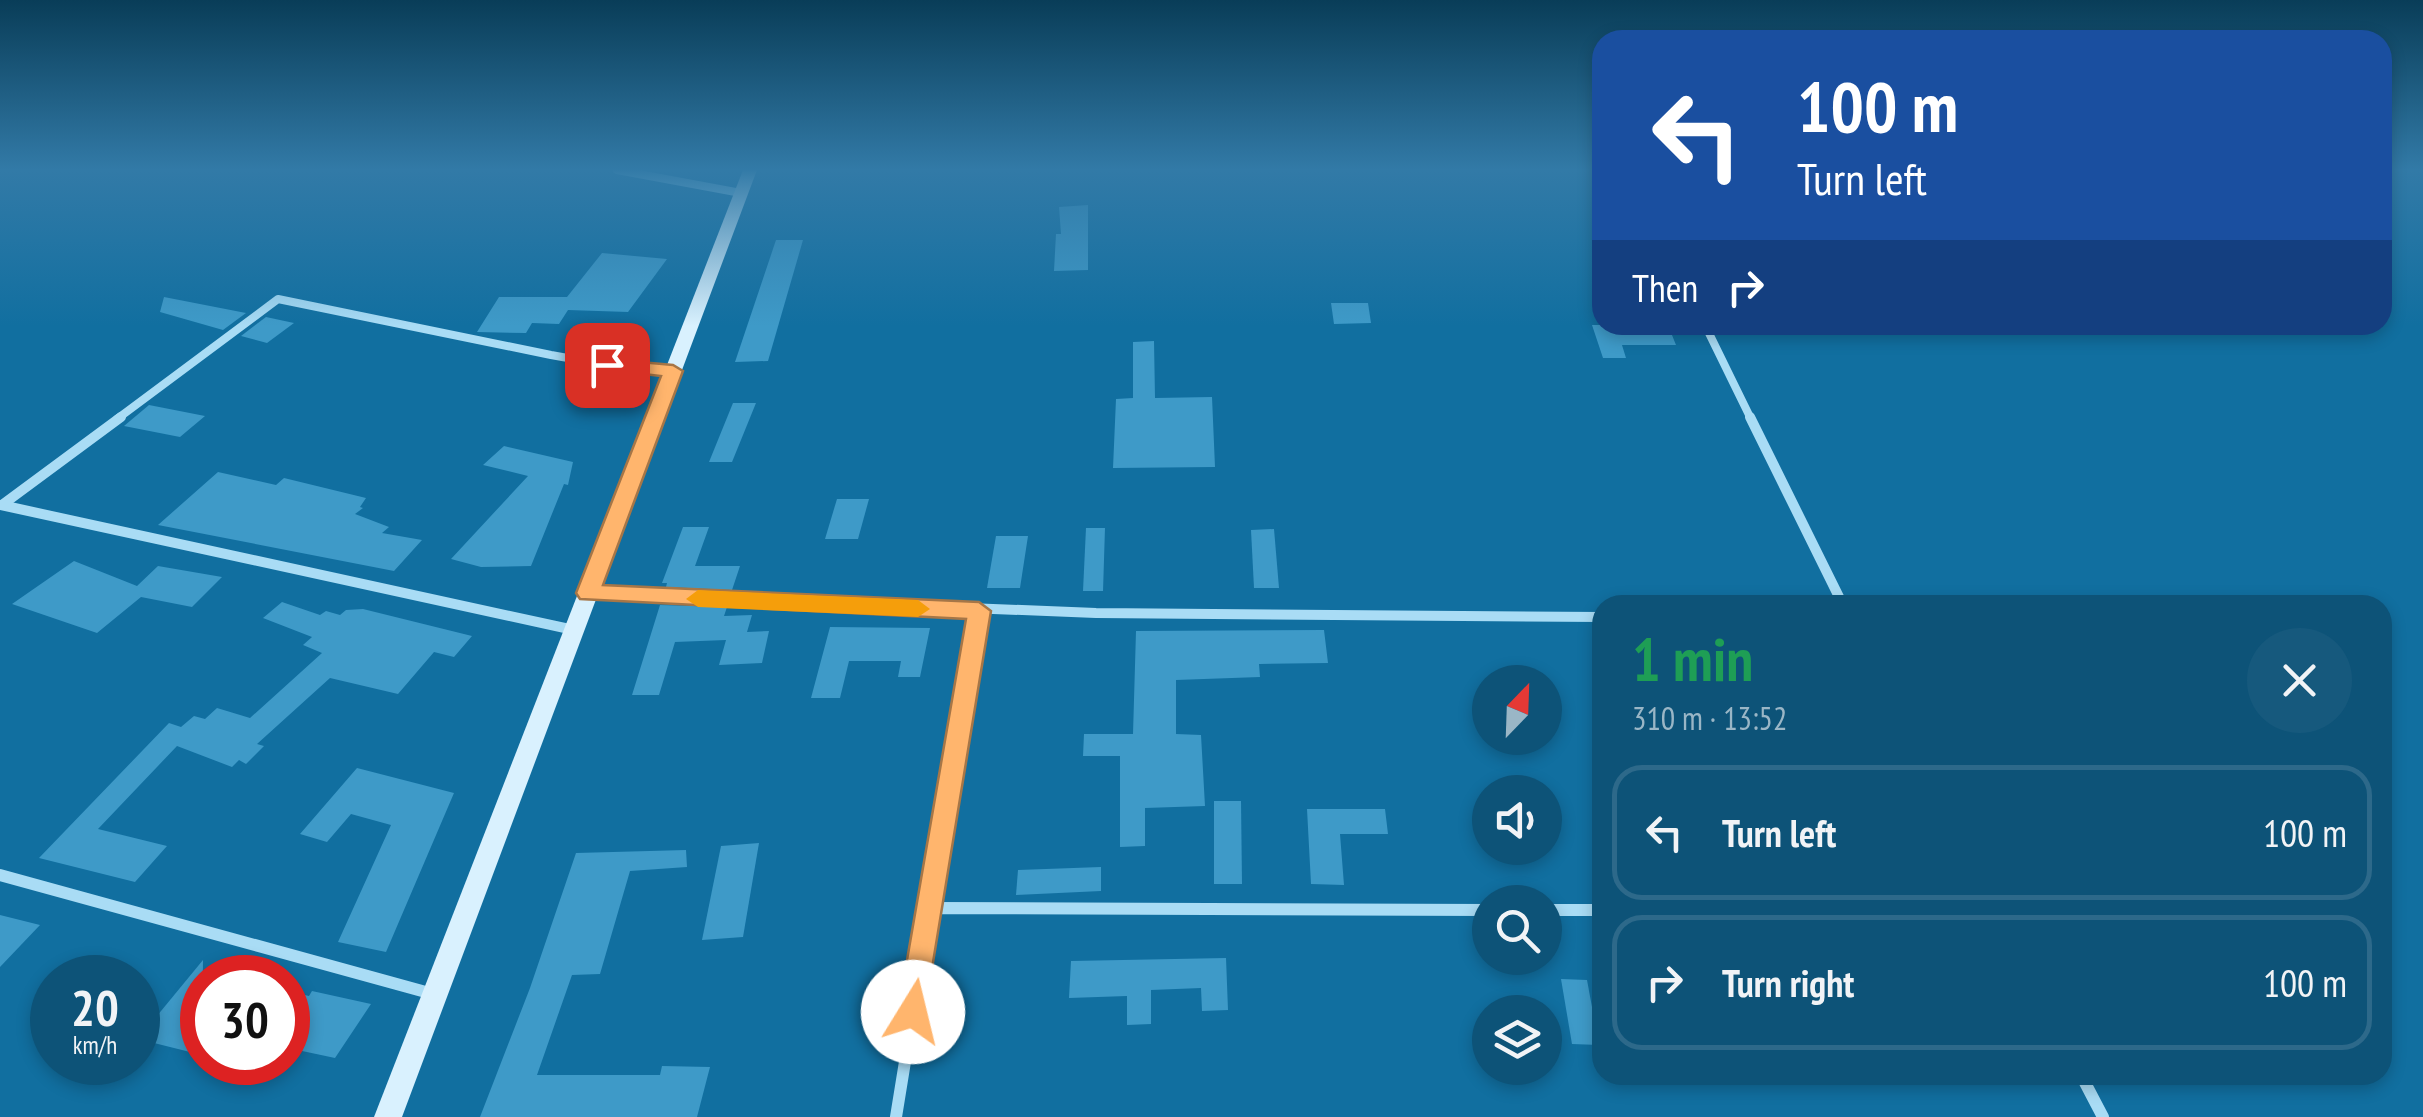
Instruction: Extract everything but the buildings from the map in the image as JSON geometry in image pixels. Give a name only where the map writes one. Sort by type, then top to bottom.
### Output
[{"type":"street","points":[[388,1117],[730,222]]},
{"type":"street","points":[[1,505],[278,299],[551,355],[635,370],[673,371]]},
{"type":"street","points":[[1710,335],[1838,595]]},
{"type":"street","points":[[1,505],[574,630]]},
{"type":"street","points":[[588,593],[979,611],[1431,618],[1592,616]]},
{"type":"street","points":[[896,1117],[979,611]]},
{"type":"street","points":[[0,875],[435,994]]},
{"type":"street","points":[[930,908],[1472,910]]},
{"type":"street","points":[[1562,910],[1592,910]]},
{"type":"street","points":[[2087,1085],[2103,1117]]},
{"type":"slow traffic","points":[[698,599],[918,609]]},
{"type":"route","points":[[607,365],[673,371],[588,593],[979,611],[913,1012]]}]
